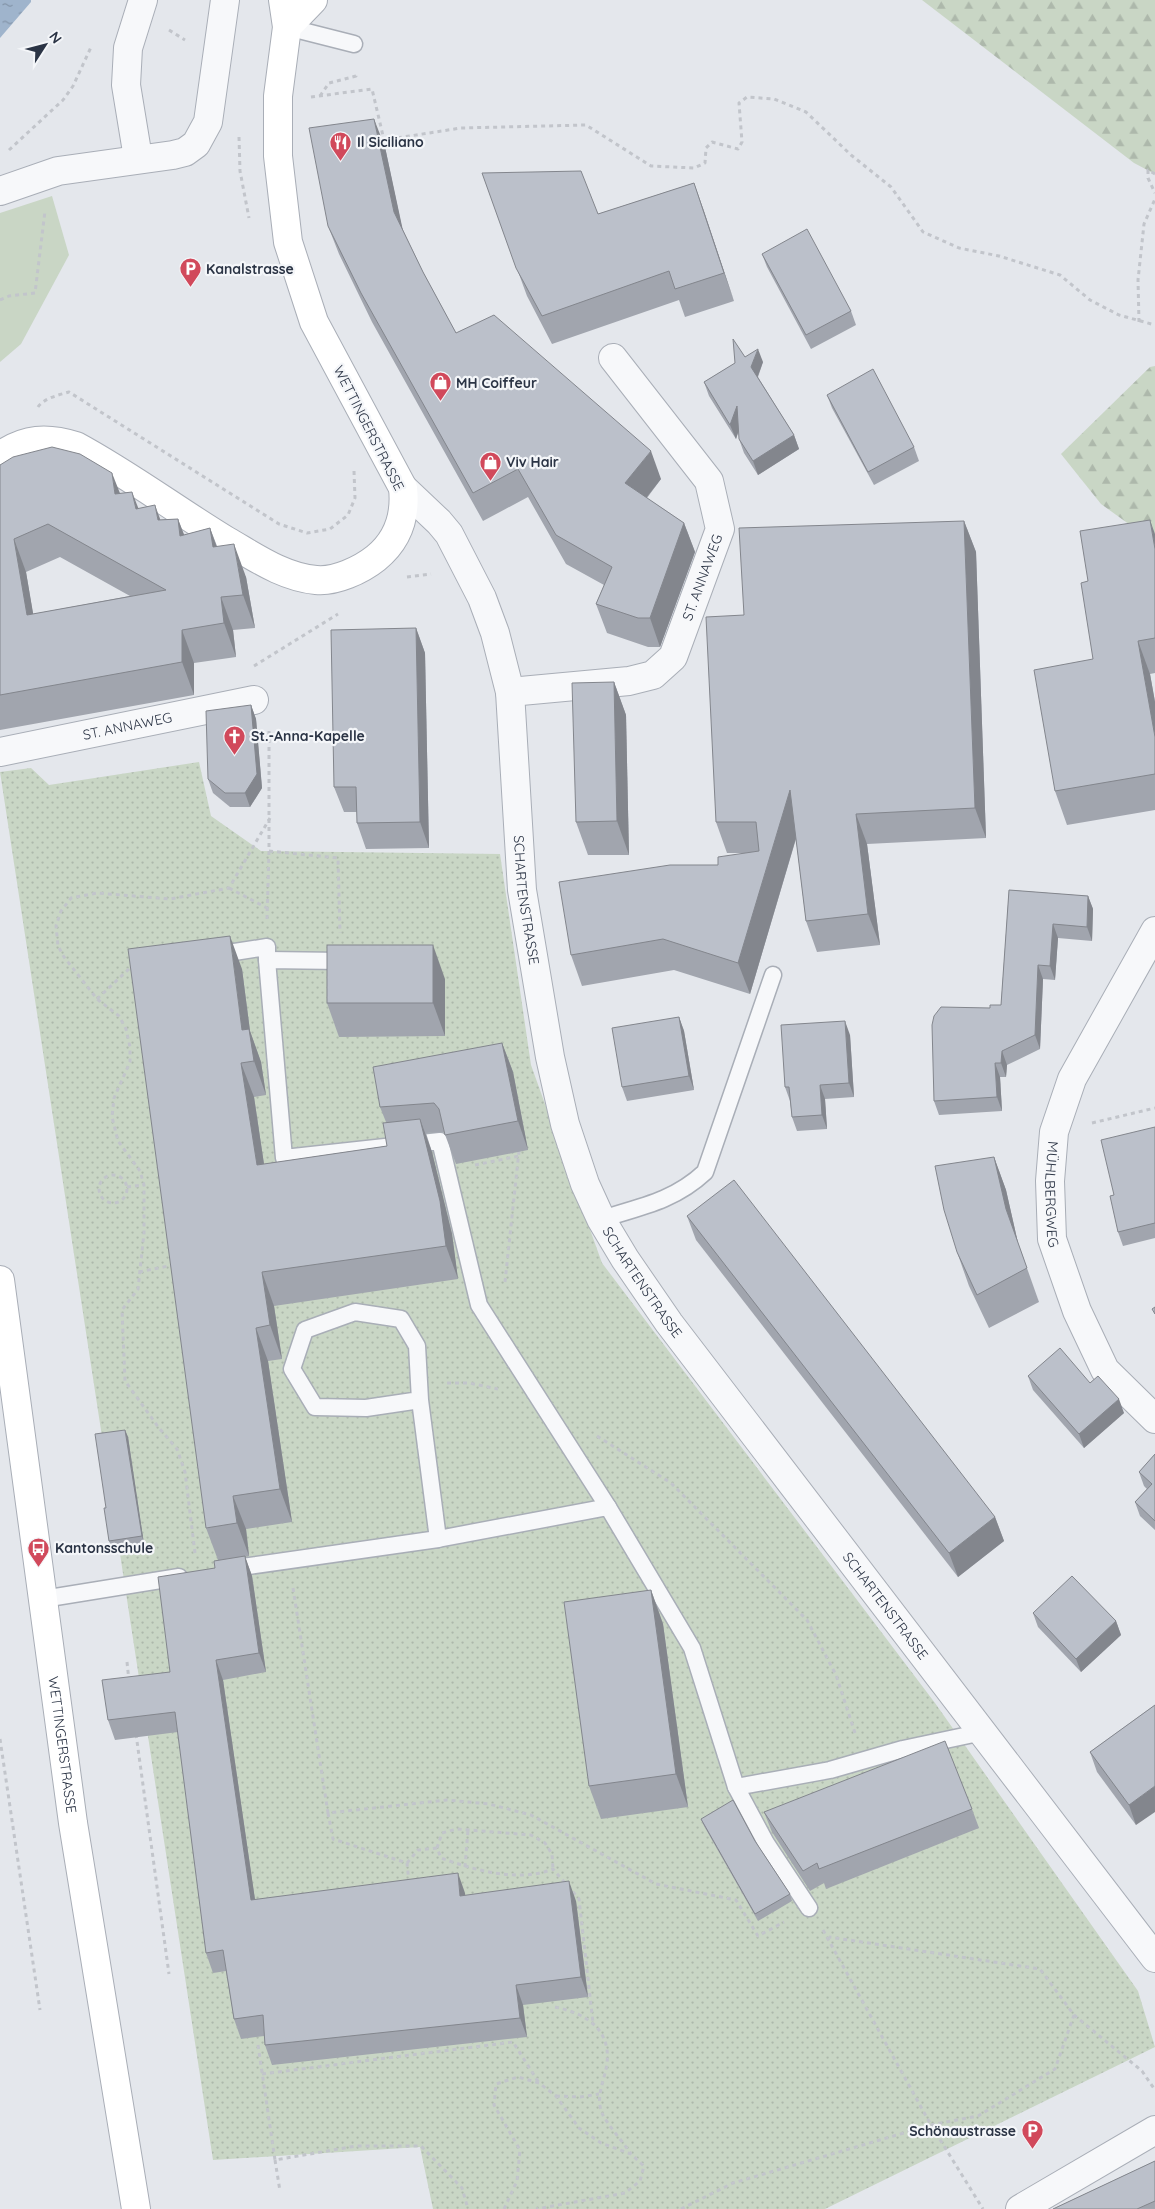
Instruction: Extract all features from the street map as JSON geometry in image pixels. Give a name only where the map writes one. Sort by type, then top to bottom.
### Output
[{"type":"main road","name":"WETTINGERSTRASSE","points":[[0,456],[17,445],[38,441],[57,440],[76,446],[201,525],[278,570],[301,578],[319,581],[350,574],[379,556],[393,540],[404,517],[403,488],[314,322],[288,242],[278,156],[278,96],[287,27],[283,0]]},
{"type":"main road","points":[[287,27],[313,0]]},
{"type":"main road","name":"WETTINGERSTRASSE","points":[[0,1280],[73,1823],[136,2209]]},
{"type":"street","points":[[138,158],[126,85],[128,48],[143,0]]},
{"type":"street","points":[[0,191],[58,171],[185,152],[196,144],[208,122],[225,0]]},
{"type":"street","name":"ST. ANNAWEG","points":[[510,692],[629,681],[653,675],[673,657],[720,529],[709,481],[613,358]]},
{"type":"street","name":"SCHARTENSTRASSE","points":[[403,488],[449,534],[482,598],[495,633],[510,692],[518,843],[531,949],[550,1057],[565,1124],[585,1184],[601,1219],[625,1259],[669,1323],[1155,1958]]},
{"type":"street","name":"ST. ANNAWEG","points":[[0,752],[254,700]]},
{"type":"street","name":"MÜHLBERGWEG","points":[[1155,931],[1072,1079],[1054,1132],[1050,1181],[1052,1238],[1077,1312],[1105,1370],[1155,1419]]},
{"type":"street","points":[[1020,2209],[1155,2130]]},
{"type":"lane","points":[[287,27],[354,44]]},
{"type":"lane","points":[[267,953],[284,1158],[440,1141],[479,1305],[608,1507],[692,1648],[736,1787],[766,1843],[808,1908]]},
{"type":"lane","points":[[198,958],[267,953],[341,961]]},
{"type":"lane","points":[[601,1219],[666,1200],[690,1186],[705,1172],[773,975]]},
{"type":"lane","points":[[420,1400],[366,1408],[315,1407],[292,1369],[305,1330],[355,1312],[401,1320],[417,1346],[420,1400],[438,1539]]},
{"type":"lane","points":[[216,1572],[438,1539],[608,1507]]},
{"type":"lane","points":[[43,1599],[197,1574]]},
{"type":"lane","points":[[736,1787],[830,1770],[903,1749],[983,1732]]},
{"type":"path","points":[[7,152],[63,100],[73,86],[94,42]]},
{"type":"path","points":[[352,79],[329,83],[320,97],[372,90],[384,140],[461,128],[586,125],[651,166],[694,168],[705,163],[706,148],[712,142],[738,149],[742,142],[739,103],[747,97],[774,99],[806,112],[851,155],[890,187],[923,232],[959,248],[999,256],[1060,275],[1090,300],[1119,315],[1155,325]]},
{"type":"path","points":[[239,135],[240,171],[250,226]]},
{"type":"path","points":[[1155,174],[1148,170],[1148,178],[1155,193]]},
{"type":"path","points":[[1139,322],[1138,280],[1144,224],[1155,199]]},
{"type":"path","points":[[0,300],[9,296],[35,293],[45,211]]},
{"type":"path","points":[[69,392],[279,524],[307,533],[330,529],[348,515],[355,498],[354,467]]},
{"type":"path","points":[[272,655],[327,620]]},
{"type":"path","points":[[254,700],[268,696],[270,818],[267,953]]},
{"type":"path","points":[[229,888],[270,818]]},
{"type":"path","points":[[269,851],[338,858],[341,961]]},
{"type":"path","points":[[197,1574],[185,1472],[177,1449],[158,1428],[125,1381],[122,1310],[138,1289],[144,1233],[144,1185],[140,1171],[118,1141],[112,1117],[114,1098],[130,1062],[130,1047],[126,1029],[119,1016],[97,999],[64,957],[58,946],[56,926],[61,911],[71,898],[97,893],[170,899],[229,888],[267,908]]},
{"type":"path","points":[[97,999],[130,968]]},
{"type":"path","points":[[1054,1132],[1155,1108]]},
{"type":"path","points":[[498,1335],[519,1151]]},
{"type":"path","points":[[447,1171],[519,1156]]},
{"type":"path","points":[[115,1174],[123,1179],[127,1187],[126,1196],[119,1202],[110,1203],[103,1198],[99,1191],[100,1182],[106,1176],[115,1174]]},
{"type":"path","points":[[127,1187],[144,1185]]},
{"type":"path","points":[[139,1272],[178,1264]]},
{"type":"path","points":[[561,1434],[599,1436],[670,1483],[807,1620],[836,1675],[864,1761]]},
{"type":"path","points":[[289,1560],[333,1839],[407,1863]]},
{"type":"path","points":[[127,1662],[130,1690]]},
{"type":"path","points":[[136,1727],[169,1974]]},
{"type":"path","points":[[0,1739],[40,2010]]},
{"type":"path","points":[[328,1814],[448,1800],[489,1804],[531,1816],[656,1884],[736,1900],[758,1936],[808,1908],[828,1936],[931,2125],[983,2209]]},
{"type":"path","points":[[553,1869],[541,1874],[521,1874],[466,1867],[441,1858],[437,1848],[442,1833],[457,1829],[531,1835],[545,1843],[552,1854],[553,1869],[579,1900],[593,2023]]},
{"type":"path","points":[[466,1867],[468,1830]]},
{"type":"path","points":[[410,1892],[407,1863],[418,1850],[437,1848]]},
{"type":"path","points":[[828,1936],[1040,1968],[1074,2015],[1142,2071],[1155,2090]]},
{"type":"path","points":[[536,2209],[625,2193],[640,2181],[644,2166],[631,2154],[602,2113],[599,2094],[607,2062],[604,2039],[593,2023],[576,2012],[555,2007]]},
{"type":"path","points":[[681,2209],[733,2183],[931,2125],[978,2116],[1055,2069],[1074,2015]]},
{"type":"path","points":[[262,2074],[514,2042],[539,2083],[556,2096],[579,2128],[601,2143],[631,2154]]},
{"type":"path","points":[[258,2046],[280,2192]]},
{"type":"path","points":[[504,2209],[517,2181],[520,2150],[494,2105],[496,2084],[518,2077],[539,2083]]},
{"type":"path","points":[[556,2096],[580,2097],[599,2094]]},
{"type":"path","points":[[275,2160],[356,2146],[421,2146],[462,2188],[468,2209]]},
{"type":"green space","points":[[922,0],[1155,0],[1155,174],[1134,163]]},
{"type":"green space","points":[[52,196],[69,255],[21,344],[0,362],[0,213]]},
{"type":"green space","points":[[1155,366],[1155,537],[1151,540],[1101,504],[1061,454],[1150,367]]},
{"type":"green space","points":[[199,762],[211,816],[261,851],[500,854],[531,1065],[602,1263],[935,1703],[1138,1991],[1155,2047],[825,2209],[433,2209],[420,2147],[213,2160],[0,772],[31,768],[49,785]]},
{"type":"water","points":[[0,0],[31,0],[31,2],[0,38]]},
{"type":"building","points":[[374,119],[394,212],[423,272],[456,333],[494,315],[651,451],[625,483],[684,523],[650,618],[638,618],[596,604],[612,567],[556,535],[518,469],[473,493],[361,293],[328,226],[309,128]]},
{"type":"building","points":[[581,171],[598,214],[694,183],[724,273],[675,289],[669,271],[542,316],[516,268],[482,173]]},
{"type":"building","points":[[807,229],[851,311],[806,335],[762,254]]},
{"type":"building","points":[[733,339],[745,357],[758,349],[751,367],[794,435],[753,461],[739,439],[737,406],[730,425],[704,382],[735,363]]},
{"type":"building","points":[[873,369],[914,447],[868,472],[827,395]]},
{"type":"building","points":[[52,447],[80,454],[112,473],[115,494],[132,492],[136,509],[155,505],[158,520],[178,519],[180,536],[210,528],[213,547],[234,544],[243,595],[221,597],[224,623],[182,630],[182,662],[0,695],[0,465],[13,457]],"holes":[[[48,524],[166,590],[27,615],[14,539]]]},
{"type":"building","points":[[1150,520],[1155,549],[1155,638],[1138,641],[1155,737],[1155,774],[1055,791],[1034,670],[1093,659],[1081,583],[1088,581],[1080,531]]},
{"type":"building","points":[[964,521],[975,808],[856,814],[868,914],[806,921],[790,790],[738,963],[663,939],[571,955],[559,882],[670,865],[718,865],[718,857],[759,851],[756,822],[716,822],[706,617],[744,615],[739,528]]},
{"type":"building","points":[[416,628],[420,822],[357,823],[356,787],[334,787],[331,630]]},
{"type":"building","points":[[614,682],[617,821],[576,822],[572,683]]},
{"type":"building","name":"St.-Anna-Kapelle","points":[[251,705],[257,774],[245,793],[225,793],[208,779],[206,711]]},
{"type":"building","points":[[1009,890],[1088,896],[1087,927],[1053,924],[1050,966],[1038,965],[1035,1035],[1002,1051],[1001,1063],[995,1063],[997,1097],[934,1101],[932,1025],[934,1016],[941,1007],[990,1008],[990,1005],[1001,1005]]},
{"type":"building","points":[[230,936],[242,1030],[249,1029],[254,1061],[241,1063],[257,1165],[387,1146],[383,1123],[420,1119],[440,1201],[446,1246],[262,1272],[270,1325],[256,1328],[280,1489],[233,1496],[237,1523],[206,1528],[128,949]]},
{"type":"building","points":[[327,945],[433,945],[433,1003],[327,1003]]},
{"type":"building","points":[[679,1017],[689,1076],[622,1087],[612,1028]]},
{"type":"building","points":[[845,1021],[849,1083],[820,1085],[822,1115],[792,1117],[789,1087],[785,1087],[781,1025]]},
{"type":"building","points":[[502,1043],[518,1121],[445,1135],[439,1109],[434,1103],[380,1107],[373,1067]]},
{"type":"building","points":[[1155,1127],[1155,1223],[1118,1232],[1110,1196],[1114,1195],[1101,1140]]},
{"type":"building","points":[[994,1157],[1006,1209],[1027,1268],[977,1295],[957,1252],[944,1210],[935,1166]]},
{"type":"building","points":[[734,1180],[995,1517],[949,1553],[687,1216]]},
{"type":"building","points":[[1060,1348],[1090,1383],[1098,1376],[1119,1399],[1079,1434],[1028,1376]]},
{"type":"building","points":[[125,1430],[142,1536],[109,1541],[95,1434]]},
{"type":"building","points":[[1155,1454],[1155,1521],[1135,1502],[1152,1484],[1139,1472]]},
{"type":"building","points":[[245,1556],[259,1653],[216,1660],[251,1900],[458,1873],[460,1896],[569,1881],[581,1977],[516,1985],[520,2018],[265,2045],[263,2015],[234,2019],[223,1950],[206,1953],[175,1712],[108,1720],[102,1680],[170,1672],[158,1577],[215,1568],[214,1561]]},
{"type":"building","points":[[1072,1576],[1116,1621],[1076,1659],[1033,1613]]},
{"type":"building","points":[[651,1590],[676,1774],[589,1786],[564,1602]]},
{"type":"building","points":[[1155,1705],[1155,1786],[1129,1805],[1090,1752]]},
{"type":"building","points":[[945,1741],[972,1809],[819,1869],[817,1863],[803,1871],[764,1812]]},
{"type":"building","points":[[733,1800],[755,1841],[790,1894],[755,1914],[701,1819]]},
{"type":"building","points":[[1155,2161],[1155,2201],[1137,2209],[1053,2209]]},
{"type":"place","name":"Il Siciliano","points":[[341,161]]},
{"type":"place","name":"Kanalstrasse","points":[[190,288]]},
{"type":"place","name":"MH Coiffeur","points":[[440,402]]},
{"type":"place","name":"Viv Hair","points":[[490,481]]},
{"type":"place","name":"St.-Anna-Kapelle","points":[[235,755]]},
{"type":"place","name":"Kantonsschule","points":[[39,1567]]},
{"type":"place","name":"Schönaustrasse","points":[[1032,2150]]}]
